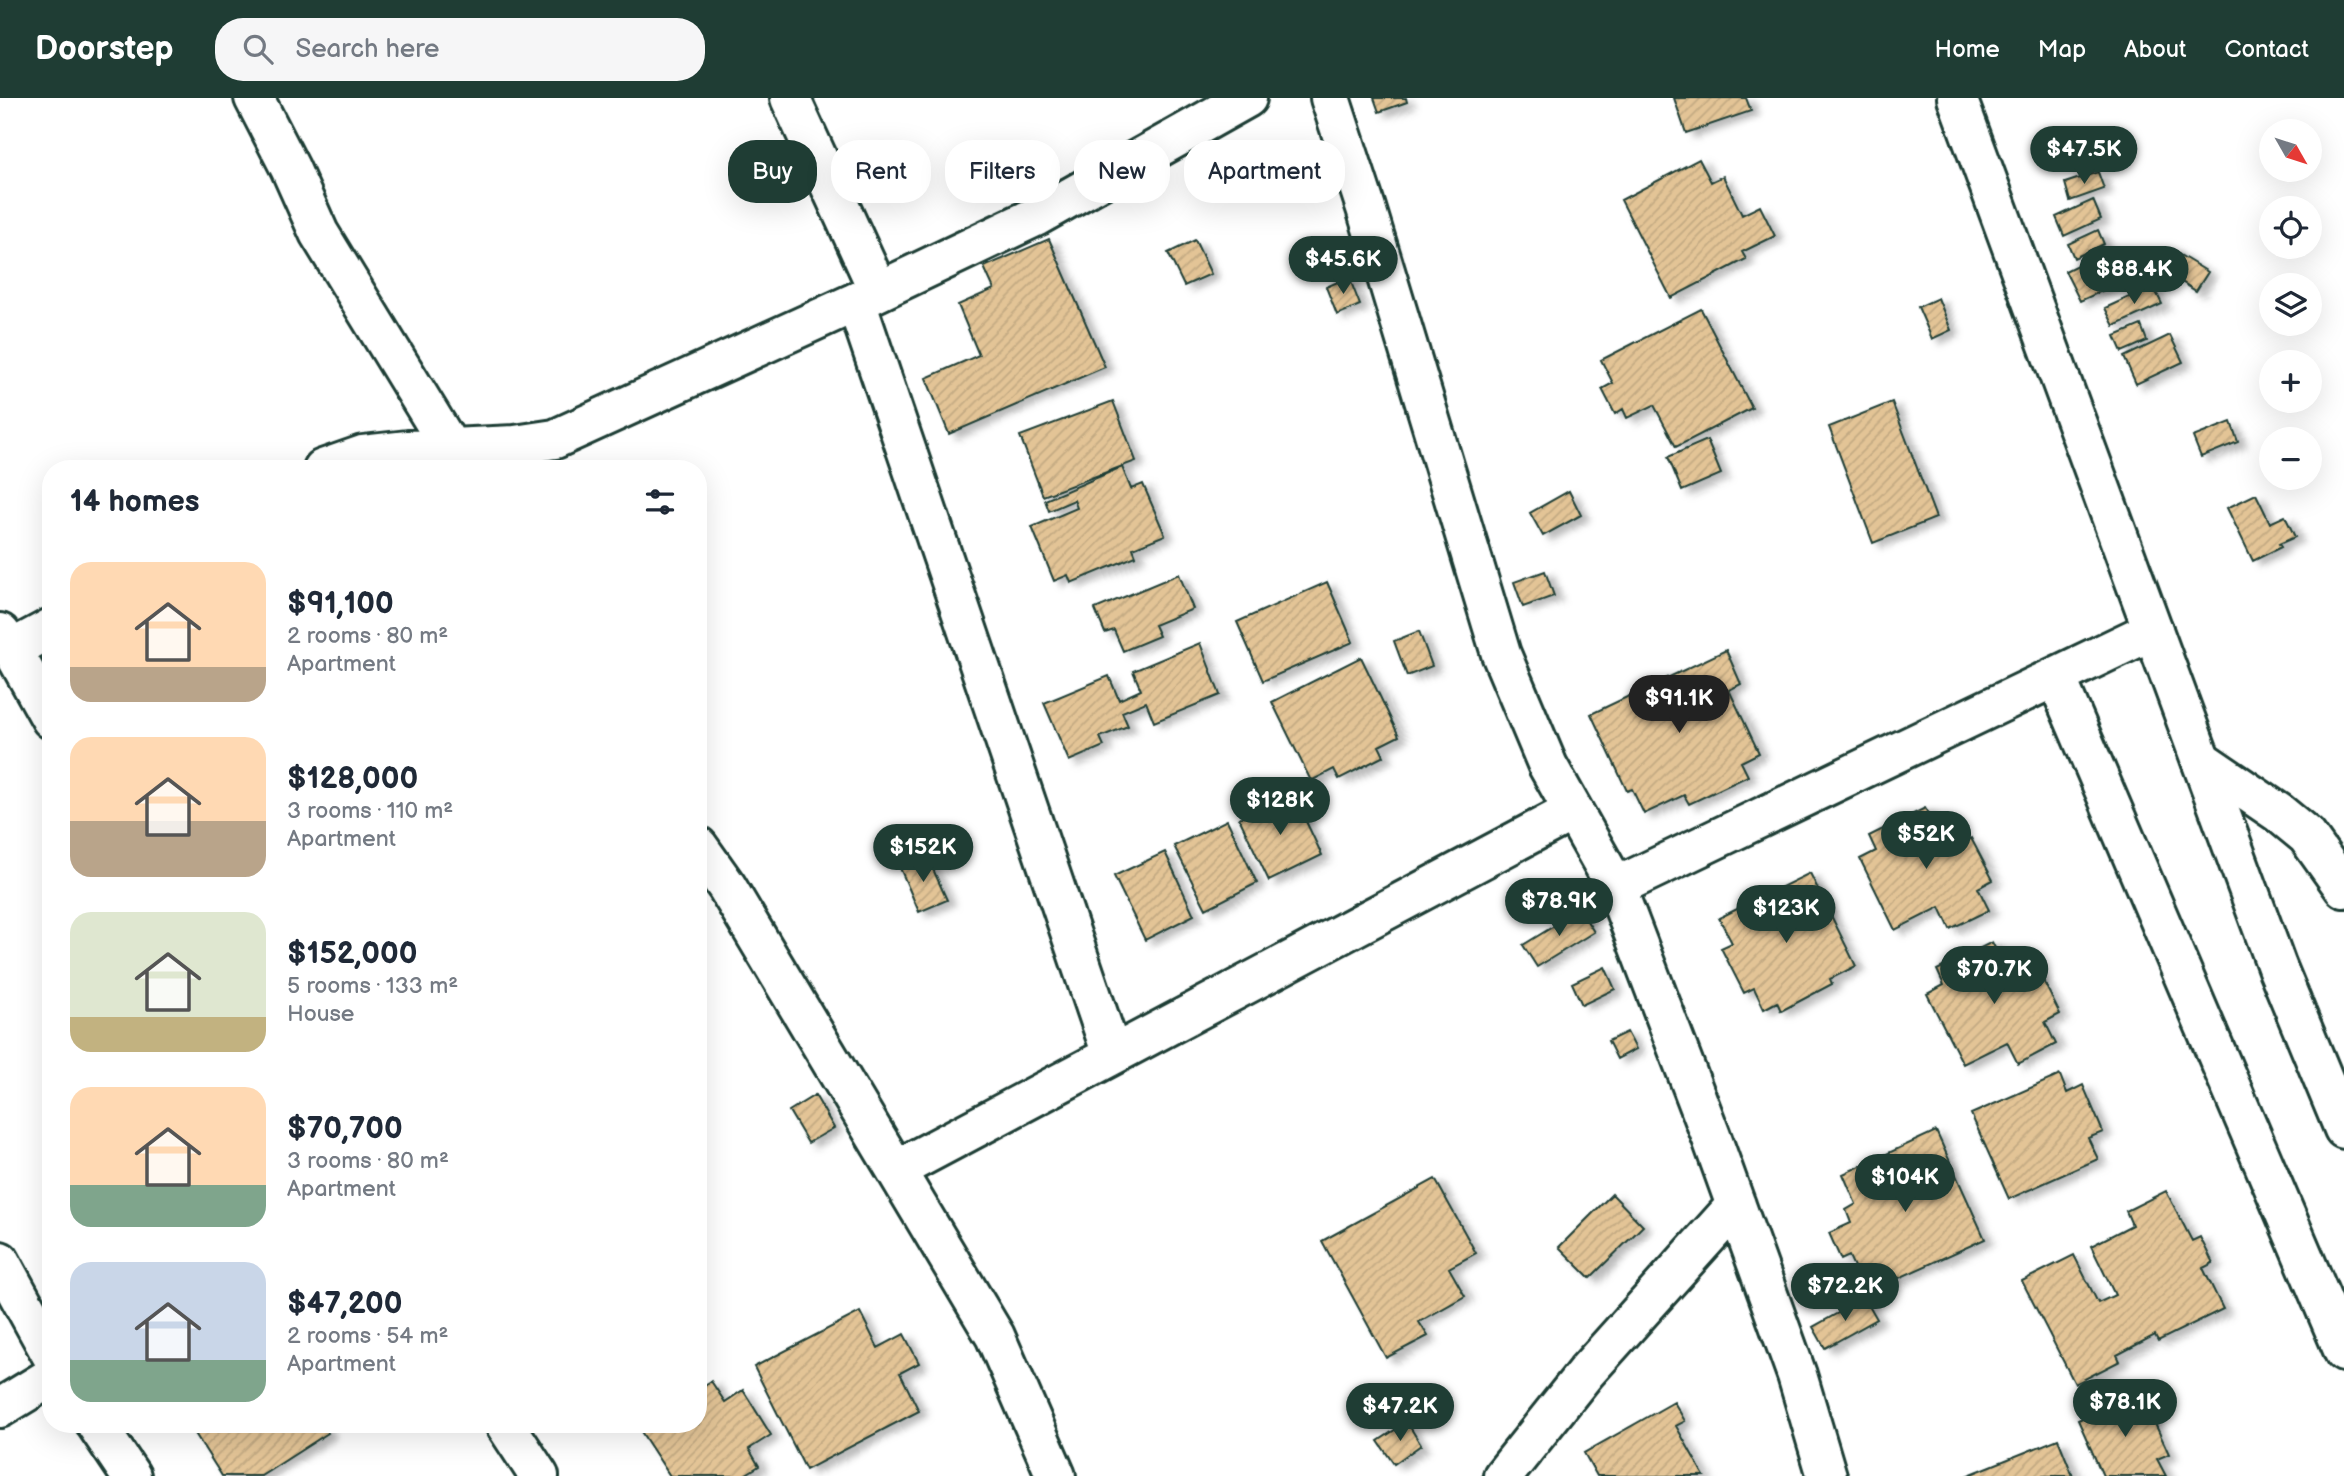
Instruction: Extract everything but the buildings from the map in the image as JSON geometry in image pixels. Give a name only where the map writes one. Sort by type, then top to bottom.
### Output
[{"type":"street","points":[[254,98],[319,233],[458,459]]},
{"type":"street","points":[[790,98],[867,296],[1112,1055]]},
{"type":"street","points":[[349,460],[363,455],[408,450],[458,459],[555,439],[1037,216],[1247,98]]},
{"type":"street","points":[[1330,98],[1501,654],[1548,766],[1616,887],[1797,1375],[1827,1476]]},
{"type":"street","points":[[1957,98],[2277,967],[2344,1129]]},
{"type":"street","points":[[1616,887],[2153,630]]},
{"type":"street","points":[[42,631],[6,641],[42,703]]},
{"type":"street","points":[[2056,677],[2344,1352]]},
{"type":"street","points":[[2201,760],[2279,813],[2307,836],[2344,888]]},
{"type":"street","points":[[896,1170],[1573,811]]},
{"type":"street","points":[[707,859],[734,899],[995,1336],[1047,1473]]},
{"type":"street","points":[[1503,1476],[1586,1372],[1736,1205]]},
{"type":"street","points":[[0,1261],[42,1338]]},
{"type":"street","points":[[0,1408],[42,1382]]},
{"type":"street","points":[[102,1433],[131,1476]]},
{"type":"street","points":[[511,1433],[539,1476]]}]
